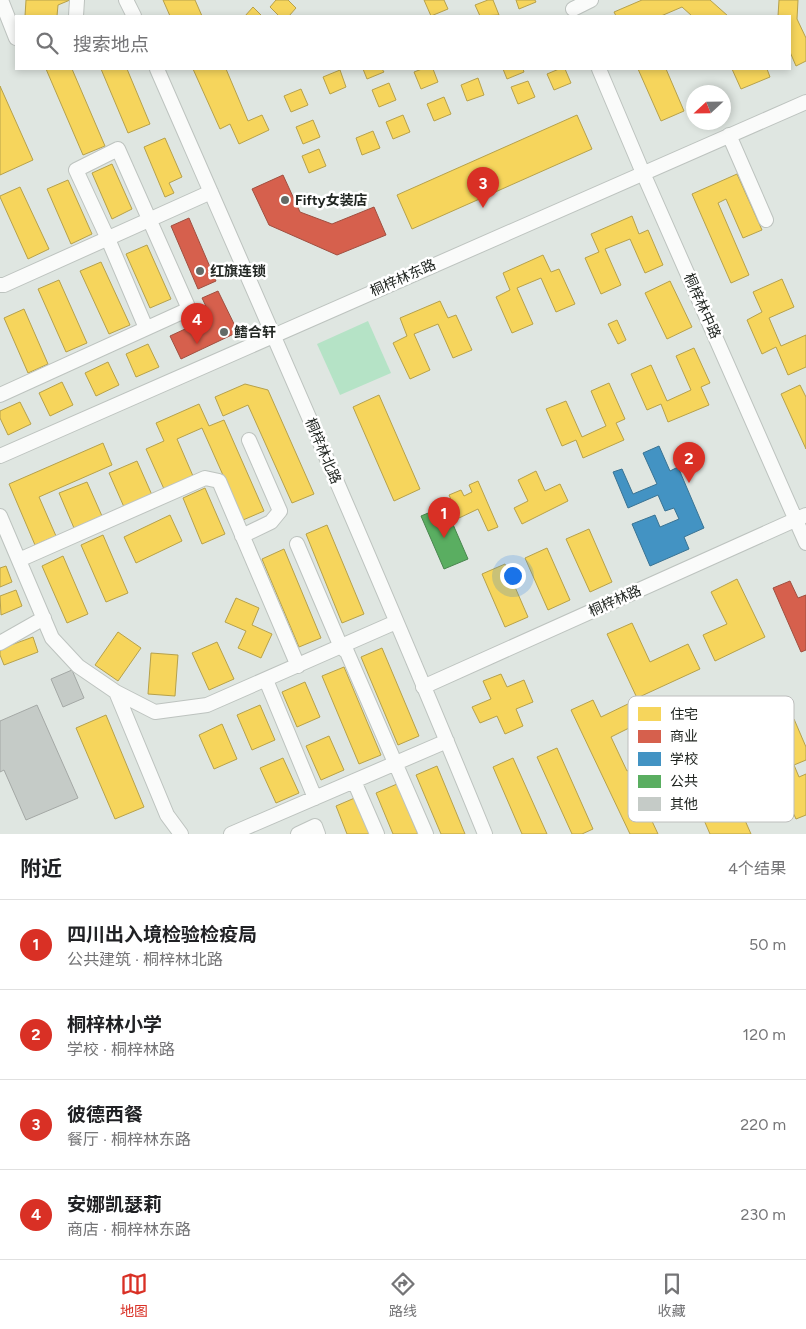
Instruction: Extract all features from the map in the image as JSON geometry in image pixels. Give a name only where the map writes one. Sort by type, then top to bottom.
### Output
[{"type":"street","points":[[1,0],[15,35]]},
{"type":"street","points":[[76,15],[77,0]]},
{"type":"street","points":[[126,0],[134,15]]},
{"type":"street","points":[[573,8],[591,0]]},
{"type":"street","name":"桐梓林北路","points":[[157,70],[274,335],[485,834]]},
{"type":"street","name":"桐梓林中路","points":[[599,70],[643,173],[801,518],[806,543]]},
{"type":"street","name":"桐梓林东路","points":[[0,456],[806,102]]},
{"type":"street","points":[[729,135],[766,220]]},
{"type":"street","points":[[0,395],[188,309],[118,150],[76,170],[108,238],[146,328]]},
{"type":"street","points":[[1,288],[211,192]]},
{"type":"street","points":[[242,536],[271,522],[280,512],[249,440]]},
{"type":"street","points":[[18,560],[205,478],[219,481],[298,666]]},
{"type":"street","points":[[0,516],[52,638],[78,666],[116,692],[155,712],[207,705],[396,622]]},
{"type":"street","name":"桐梓林路","points":[[423,687],[801,518]]},
{"type":"street","points":[[297,544],[341,647],[347,652],[426,834]]},
{"type":"street","points":[[0,643],[44,618]]},
{"type":"street","points":[[266,680],[315,798]]},
{"type":"street","points":[[116,692],[167,815],[181,834]]},
{"type":"street","points":[[231,834],[447,741]]},
{"type":"street","points":[[354,781],[377,834]]},
{"type":"street","points":[[298,834],[315,826],[318,834]]},
{"type":"green space","points":[[368,321],[391,373],[340,395],[317,344]]},
{"type":"building: 住宅","points":[[26,0],[70,0],[58,5],[57,15],[25,15]]},
{"type":"building: 住宅","points":[[163,0],[195,0],[202,15],[170,15]]},
{"type":"building: 住宅","points":[[276,0],[288,0],[296,8],[290,15],[278,15],[270,7]]},
{"type":"building: 住宅","points":[[424,0],[444,0],[448,9],[431,15]]},
{"type":"building: 住宅","points":[[493,0],[499,15],[480,15],[475,5]]},
{"type":"building: 住宅","points":[[516,0],[535,0],[536,2],[519,9]]},
{"type":"building: 住宅","points":[[642,0],[710,0],[727,15],[691,15],[682,7],[663,15],[616,15],[614,12]]},
{"type":"building: 住宅","points":[[779,0],[798,0],[797,19],[806,38],[806,61],[796,66],[791,54],[791,15],[778,15]]},
{"type":"building: 住宅","points":[[253,7],[261,15],[246,15]]},
{"type":"building: 住宅","points":[[46,70],[72,70],[105,146],[83,155]]},
{"type":"building: 住宅","points":[[101,70],[127,70],[150,124],[128,133]]},
{"type":"building: 住宅","points":[[193,70],[226,70],[248,121],[262,115],[269,130],[239,144],[230,124],[220,129]]},
{"type":"building: 住宅","points":[[340,70],[346,87],[330,94],[323,77]]},
{"type":"building: 住宅","points":[[363,70],[383,70],[384,72],[367,79]]},
{"type":"building: 住宅","points":[[433,70],[438,82],[421,89],[414,72]]},
{"type":"building: 住宅","points":[[503,70],[523,70],[524,72],[507,79]]},
{"type":"building: 住宅","points":[[557,70],[565,70],[571,83],[554,90],[547,74]]},
{"type":"building: 住宅","points":[[638,70],[666,70],[684,111],[661,121]]},
{"type":"building: 住宅","points":[[732,70],[767,70],[770,77],[741,89]]},
{"type":"building: 住宅","points":[[478,78],[484,95],[467,101],[461,85]]},
{"type":"building: 住宅","points":[[528,81],[535,97],[518,104],[511,87]]},
{"type":"building: 住宅","points":[[389,83],[396,100],[379,107],[372,90]]},
{"type":"building: 住宅","points":[[0,86],[33,160],[0,175]]},
{"type":"building: 住宅","points":[[301,89],[308,105],[291,112],[284,96]]},
{"type":"building: 住宅","points":[[444,97],[451,114],[434,121],[427,104]]},
{"type":"building: 住宅","points":[[403,115],[410,132],[393,139],[386,122]]},
{"type":"building: 住宅","points":[[577,115],[592,149],[412,229],[397,195]]},
{"type":"building: 住宅","points":[[313,120],[320,137],[303,144],[296,127]]},
{"type":"building: 住宅","points":[[373,131],[380,148],[362,155],[356,138]]},
{"type":"building: 住宅","points":[[165,138],[182,177],[169,183],[174,193],[165,197],[144,147]]},
{"type":"building: 住宅","points":[[319,149],[326,166],[309,173],[302,156]]},
{"type":"building: 住宅","points":[[112,164],[132,209],[112,219],[92,173]]},
{"type":"building: 住宅","points":[[737,174],[762,230],[743,238],[726,199],[718,203],[749,275],[731,283],[692,194]]},
{"type":"building: 住宅","points":[[68,180],[92,234],[71,244],[47,189]]},
{"type":"building: 住宅","points":[[20,187],[49,249],[28,259],[0,197]]},
{"type":"building: 住宅","points":[[632,216],[639,234],[648,230],[663,265],[645,273],[630,239],[605,249],[621,285],[601,294],[585,258],[599,252],[591,234]]},
{"type":"building: 住宅","points":[[147,245],[171,299],[150,308],[126,254]]},
{"type":"building: 住宅","points":[[543,255],[551,272],[559,269],[575,304],[556,312],[541,278],[517,288],[533,324],[512,333],[496,297],[510,290],[503,273]]},
{"type":"building: 住宅","points":[[101,262],[130,325],[109,334],[80,271]]},
{"type":"building: 住宅","points":[[782,279],[794,307],[769,318],[781,346],[806,335],[806,367],[788,375],[776,347],[762,354],[747,320],[762,312],[753,292]]},
{"type":"building: 住宅","points":[[59,280],[87,343],[66,352],[38,289]]},
{"type":"building: 住宅","points":[[670,281],[692,327],[667,339],[645,293]]},
{"type":"building: 住宅","points":[[440,301],[448,318],[456,315],[472,350],[453,358],[438,324],[414,334],[430,370],[410,379],[393,343],[407,336],[400,318]]},
{"type":"building: 住宅","points":[[24,309],[48,364],[28,373],[4,318]]},
{"type":"building: 住宅","points":[[617,320],[626,340],[618,344],[608,324]]},
{"type":"building: 住宅","points":[[148,344],[159,367],[136,377],[126,354]]},
{"type":"building: 住宅","points":[[694,348],[710,383],[701,387],[709,405],[668,422],[661,404],[647,410],[631,374],[651,365],[667,401],[691,390],[676,356]]},
{"type":"building: 住宅","points":[[108,362],[119,385],[96,396],[85,373]]},
{"type":"building: 住宅","points":[[62,382],[73,405],[50,416],[39,393]]},
{"type":"building: 住宅","points":[[609,383],[625,419],[616,423],[624,440],[583,458],[576,440],[562,446],[546,409],[566,401],[582,437],[606,426],[591,391]]},
{"type":"building: 住宅","points":[[245,384],[268,390],[314,494],[292,503],[248,405],[223,416],[215,397]]},
{"type":"building: 住宅","points":[[800,385],[806,397],[806,449],[781,394]]},
{"type":"building: 住宅","points":[[379,395],[420,489],[394,501],[353,407]]},
{"type":"building: 住宅","points":[[20,402],[31,424],[8,435],[0,418],[0,411]]},
{"type":"building: 住宅","points":[[199,404],[209,426],[224,420],[264,511],[243,520],[202,428],[177,439],[193,476],[164,489],[146,449],[164,441],[156,423]]},
{"type":"building: 住宅","points":[[103,443],[112,465],[39,497],[56,536],[35,545],[9,484]]},
{"type":"building: 住宅","points":[[137,461],[152,495],[124,507],[109,473]]},
{"type":"building: 住宅","points":[[536,471],[545,491],[560,484],[568,501],[522,524],[514,508],[528,501],[518,480]]},
{"type":"building: 住宅","points":[[478,481],[498,527],[488,531],[478,509],[459,518],[449,495],[461,490],[464,496],[472,492],[469,485]]},
{"type":"building: 住宅","points":[[87,482],[102,516],[74,528],[59,493]]},
{"type":"building: 住宅","points":[[205,488],[225,534],[202,544],[183,498]]},
{"type":"building: 住宅","points":[[170,515],[182,541],[136,563],[124,537]]},
{"type":"building: 住宅","points":[[327,525],[364,614],[342,623],[306,534]]},
{"type":"building: 住宅","points":[[589,529],[612,582],[590,592],[566,539]]},
{"type":"building: 住宅","points":[[103,535],[128,593],[106,602],[81,545]]},
{"type":"building: 住宅","points":[[547,548],[570,600],[548,610],[525,558]]},
{"type":"building: 住宅","points":[[284,549],[321,638],[299,647],[262,559]]},
{"type":"building: 住宅","points":[[63,556],[88,614],[67,623],[42,566]]},
{"type":"building: 住宅","points":[[505,564],[528,617],[505,627],[482,574]]},
{"type":"building: 住宅","points":[[6,566],[12,582],[0,587],[0,568]]},
{"type":"building: 住宅","points":[[737,579],[765,637],[715,661],[703,635],[727,624],[711,592]]},
{"type":"building: 住宅","points":[[16,590],[22,606],[1,615],[0,596]]},
{"type":"building: 住宅","points":[[236,598],[259,608],[252,625],[272,634],[261,658],[238,648],[246,631],[225,622]]},
{"type":"building: 住宅","points":[[632,623],[650,662],[688,644],[700,669],[641,696],[636,696],[607,634]]},
{"type":"building: 住宅","points":[[118,632],[141,648],[118,681],[95,665]]},
{"type":"building: 住宅","points":[[33,637],[38,652],[4,665],[0,649]]},
{"type":"building: 住宅","points":[[217,642],[234,679],[209,690],[192,653]]},
{"type":"building: 住宅","points":[[382,648],[419,736],[398,745],[361,657]]},
{"type":"building: 住宅","points":[[151,653],[178,655],[175,696],[148,694]]},
{"type":"building: 住宅","points":[[344,667],[381,755],[359,764],[322,676]]},
{"type":"building: 住宅","points":[[501,674],[507,687],[524,680],[533,702],[516,709],[523,726],[505,734],[497,716],[480,723],[472,707],[491,699],[483,681]]},
{"type":"building: 住宅","points":[[305,682],[320,717],[297,727],[282,692]]},
{"type":"building: 住宅","points":[[593,700],[601,717],[628,704],[628,728],[611,737],[628,771],[628,822],[652,822],[658,834],[630,834],[571,710]]},
{"type":"building: 住宅","points":[[260,705],[275,740],[252,750],[237,715]]},
{"type":"building: 住宅","points":[[106,715],[144,807],[115,819],[76,728]]},
{"type":"building: 住宅","points":[[794,719],[806,747],[806,760],[794,765]]},
{"type":"building: 住宅","points":[[222,724],[237,759],[214,769],[199,735]]},
{"type":"building: 住宅","points":[[329,736],[344,770],[321,780],[306,746]]},
{"type":"building: 住宅","points":[[557,748],[593,829],[582,834],[572,834],[537,757]]},
{"type":"building: 住宅","points":[[283,758],[299,793],[276,803],[260,768]]},
{"type":"building: 住宅","points":[[513,758],[547,834],[522,834],[493,767]]},
{"type":"building: 住宅","points":[[794,765],[799,777],[806,774],[806,815],[796,819],[794,815]]},
{"type":"building: 住宅","points":[[437,766],[465,834],[441,834],[416,775]]},
{"type":"building: 住宅","points":[[397,784],[418,834],[393,834],[376,793]]},
{"type":"building: 住宅","points":[[357,797],[372,834],[347,834],[336,806]]},
{"type":"building: 住宅","points":[[705,822],[746,822],[751,834],[710,834]]},
{"type":"building: 商业","points":[[283,175],[300,212],[332,224],[374,207],[386,235],[337,255],[269,225],[252,189]]},
{"type":"building: 商业","points":[[189,218],[216,281],[198,289],[171,226]]},
{"type":"building: 商业","points":[[218,291],[238,332],[181,359],[170,336],[211,317],[202,298]]},
{"type":"building: 商业","points":[[790,581],[798,598],[806,595],[806,650],[801,652],[773,588]]},
{"type":"building: 学校","points":[[659,446],[670,471],[678,467],[704,528],[684,537],[689,549],[650,566],[632,524],[655,515],[660,527],[679,519],[674,508],[665,511],[658,495],[628,508],[613,472],[622,469],[633,494],[657,484],[643,453]]},
{"type":"building: 公共","points":[[445,506],[468,559],[444,569],[421,516]]},
{"type":"building: 其他","points":[[72,670],[84,698],[63,707],[51,679]]},
{"type":"building: 其他","points":[[37,705],[78,798],[26,820],[4,770],[0,772],[0,721]]},
{"type":"place","name":"Fifty女装店","points":[[285,200]]},
{"type":"place","name":"彼德西餐","points":[[483,208]]},
{"type":"place","name":"红旗连锁","points":[[200,271]]},
{"type":"place","name":"鳍合轩","points":[[224,332]]},
{"type":"place","name":"安娜凯瑟莉","points":[[197,344]]},
{"type":"place","name":"桐梓林小学","points":[[689,483]]},
{"type":"place","name":"四川出入境检验检疫局","points":[[444,538]]}]
